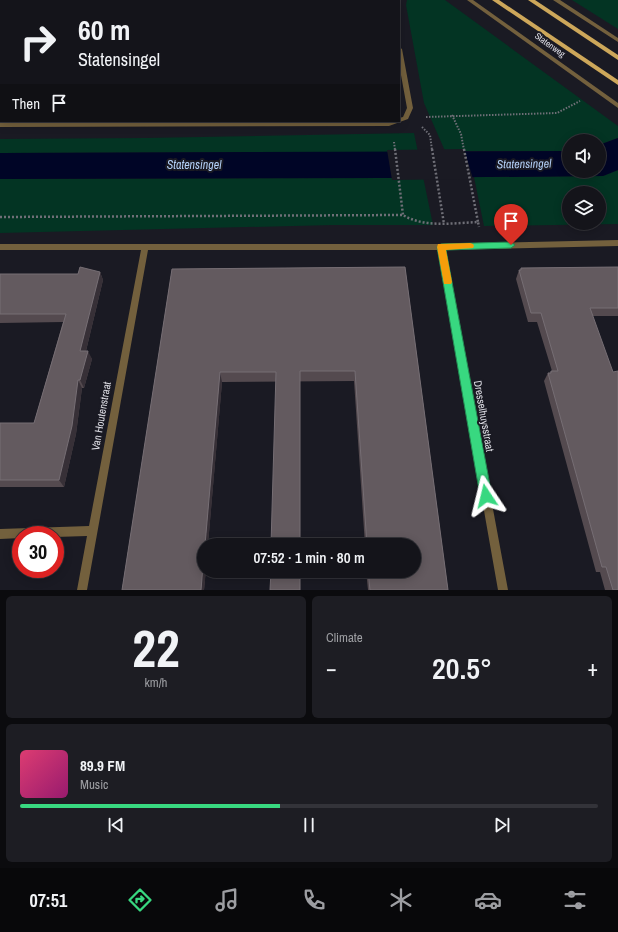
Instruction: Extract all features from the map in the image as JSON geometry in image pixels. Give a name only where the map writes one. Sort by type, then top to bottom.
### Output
[{"type":"main road","name":"Statenweg","points":[[495,0],[618,83]]},
{"type":"main road","points":[[531,0],[618,58]]},
{"type":"street","name":"Statenweg","points":[[470,0],[618,106]]},
{"type":"street","points":[[556,0],[618,40]]},
{"type":"street","points":[[400,54],[410,108],[401,120]]},
{"type":"street","points":[[0,125],[132,122],[389,124],[395,122]]},
{"type":"street","points":[[0,247],[441,247],[618,243]]},
{"type":"street","name":"Van Houtenstraat","points":[[82,590],[145,247]]},
{"type":"street","name":"Dresselhuysstraat","points":[[441,247],[503,590]]},
{"type":"street","points":[[0,534],[92,531]]},
{"type":"path","points":[[401,120],[452,115],[557,113],[584,100]]},
{"type":"path","points":[[452,115],[461,134],[476,210],[480,246]]},
{"type":"path","points":[[430,135],[442,210]]},
{"type":"path","points":[[393,136],[403,215],[408,220],[444,224],[478,222]]},
{"type":"path","points":[[0,217],[403,215]]},
{"type":"green space","points":[[407,0],[445,0],[618,126],[618,138],[606,142],[606,134],[562,134],[562,151],[445,151],[424,103],[406,5]]},
{"type":"green space","points":[[572,0],[618,0],[618,29]]},
{"type":"green space","points":[[414,133],[433,225],[333,225],[0,233],[0,179],[387,178],[385,152],[0,153],[0,139]]},
{"type":"green space","points":[[618,170],[618,224],[606,224],[606,186],[562,186],[562,225],[484,226],[474,177],[562,176],[562,178],[606,178],[606,175]]},
{"type":"water","name":"Statensingel","points":[[618,138],[618,170],[606,175],[606,142]]},
{"type":"water","name":"Statensingel","points":[[562,151],[562,176],[0,179],[0,153]]},
{"type":"pier","points":[[464,149],[473,179],[392,180],[387,150]]},
{"type":"building","points":[[80,267],[100,272],[80,351],[88,351],[80,380],[78,380],[72,426],[59,480],[0,480],[0,423],[34,423],[66,314],[0,314],[0,274],[78,274]]},
{"type":"building","points":[[405,267],[448,590],[370,590],[369,578],[421,578],[421,538],[367,538],[355,371],[300,371],[300,538],[271,538],[276,372],[220,372],[206,538],[197,538],[197,578],[202,578],[201,590],[122,590],[172,269]]},
{"type":"building","points":[[618,267],[618,308],[590,308],[613,372],[618,371],[618,590],[613,590],[606,567],[602,567],[548,373],[551,373],[551,371],[558,371],[541,313],[531,313],[519,270],[521,270],[521,268]]},
{"type":"building","points":[[271,578],[300,578],[300,590],[270,590]]},
{"type":"slow traffic","points":[[447,282],[441,247],[470,246]]},
{"type":"route","points":[[486,496],[441,247],[511,245]]}]
